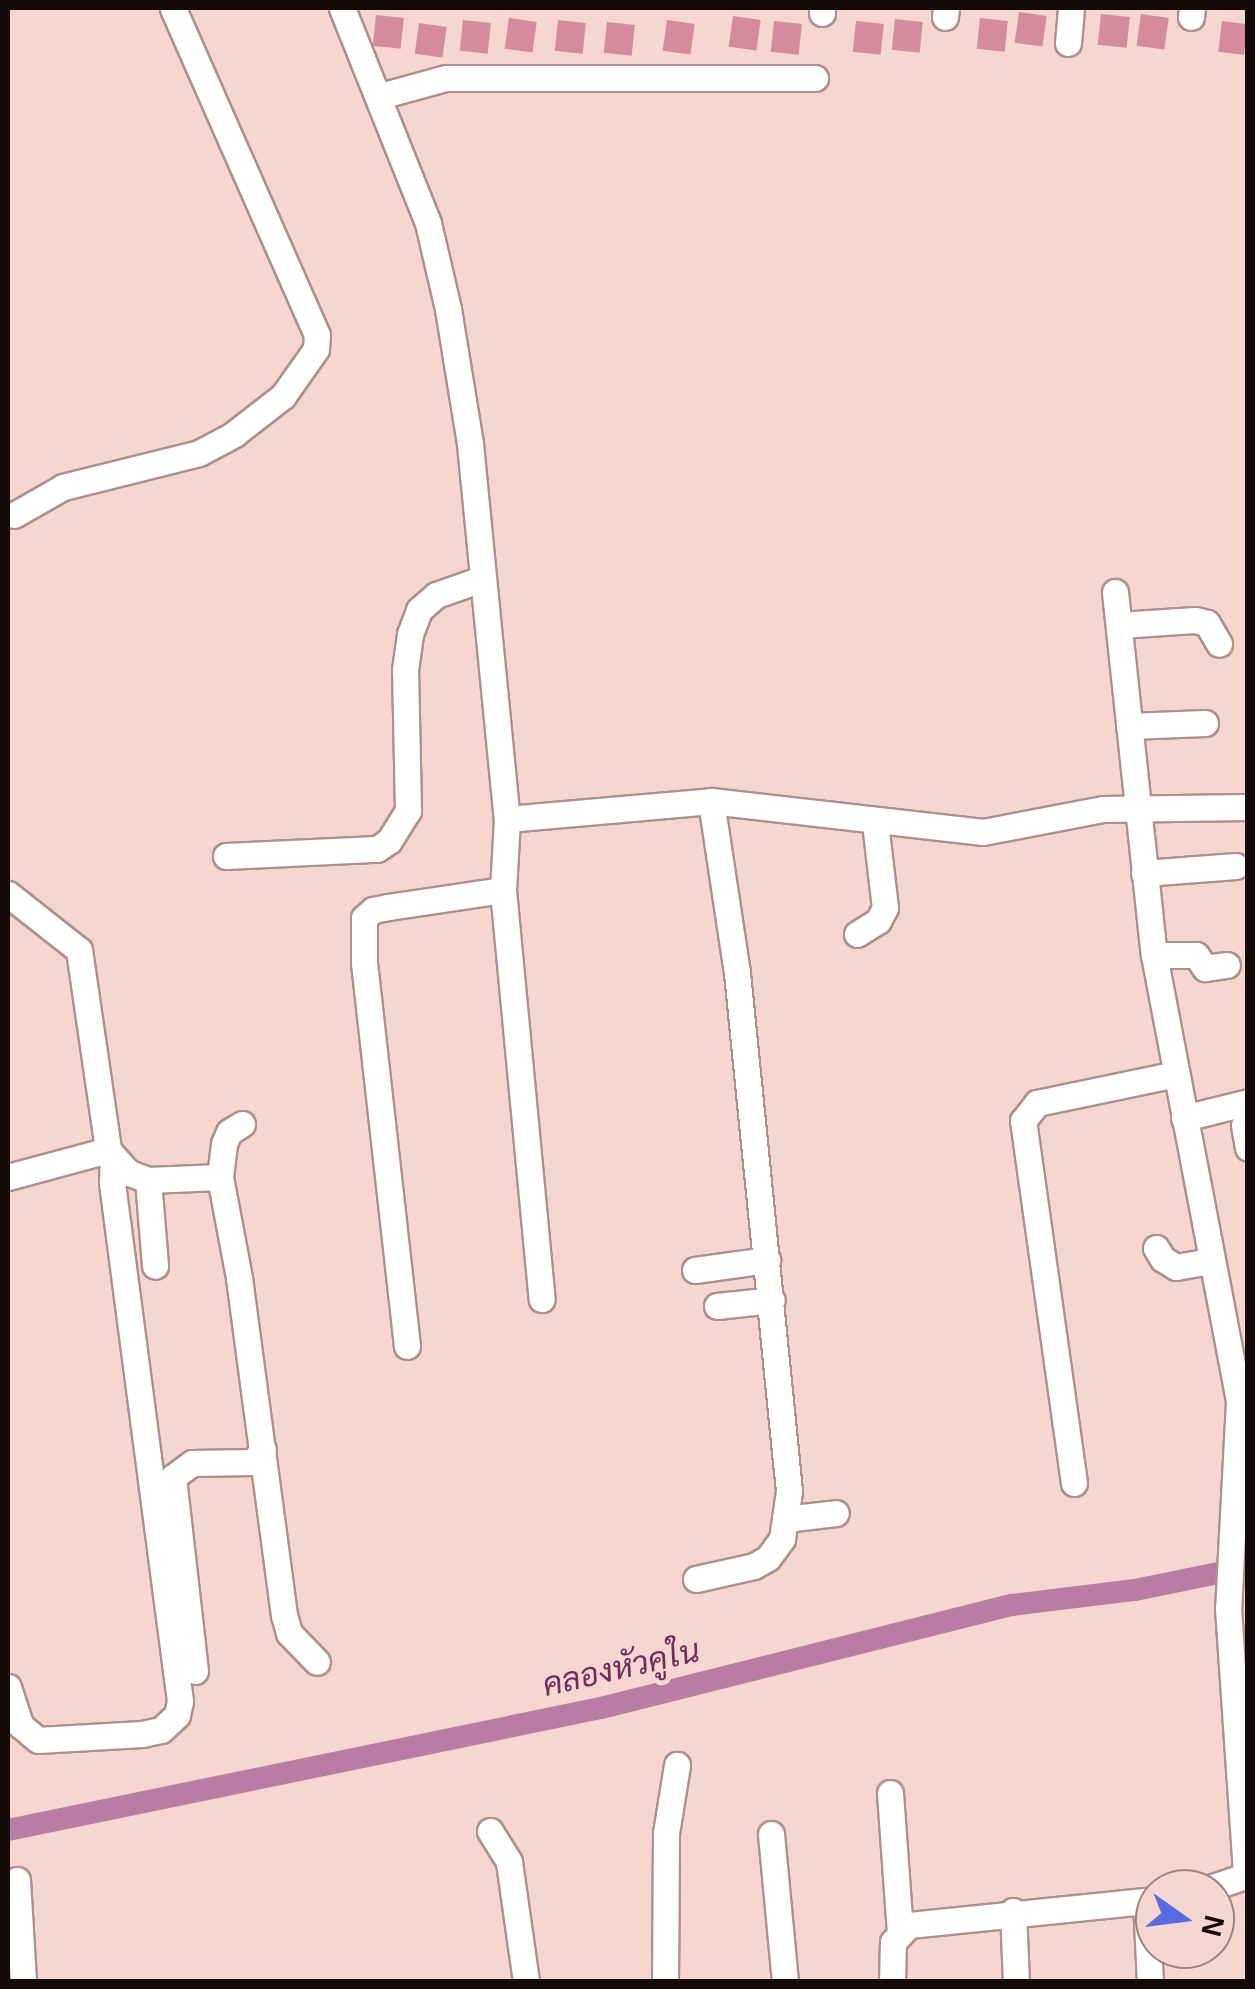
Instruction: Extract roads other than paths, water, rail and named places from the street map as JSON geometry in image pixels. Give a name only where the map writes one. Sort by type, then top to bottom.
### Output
[{"type":"street","points":[[14,515],[62,488],[199,453],[234,434],[283,396],[316,349],[317,334],[174,8]]},
{"type":"street","points":[[342,8],[428,223],[448,308],[470,444],[507,819],[503,890],[542,1299]]},
{"type":"street","points":[[1068,43],[1071,8]]},
{"type":"street","points":[[380,96],[446,78],[815,78]]},
{"type":"street","points":[[226,856],[377,848],[401,828],[408,811],[405,670],[410,634],[419,610],[436,595],[482,579]]},
{"type":"street","points":[[1115,592],[1154,955],[1211,1260],[1243,1402],[1228,1546],[1228,1608],[1247,1875]]},
{"type":"street","points":[[1119,625],[1207,623],[1219,644]]},
{"type":"street","points":[[1129,726],[1205,723]]},
{"type":"street","points":[[507,819],[711,801],[875,823],[998,831],[1103,809],[1248,807]]},
{"type":"street","points":[[696,1579],[754,1566],[768,1558],[782,1539],[789,1491],[737,973],[711,801]]},
{"type":"street","points":[[856,934],[878,921],[885,908],[875,823]]},
{"type":"street","points":[[1144,873],[1236,866]]},
{"type":"street","points":[[407,1346],[364,963],[364,918],[373,910],[503,890]]},
{"type":"street","points":[[8,894],[79,950],[111,1155],[180,1701],[178,1715],[162,1730],[38,1740],[20,1725],[8,1687]]},
{"type":"street","points":[[1154,955],[1196,955],[1204,968],[1228,965]]},
{"type":"street","points":[[1074,1483],[1023,1121],[1037,1103],[1176,1074]]},
{"type":"street","points":[[1184,1118],[1246,1125]]},
{"type":"street","points":[[242,1124],[229,1132],[224,1144],[220,1177],[263,1449],[284,1615],[289,1633],[318,1662]]},
{"type":"street","points":[[8,1177],[111,1155],[148,1180],[220,1177]]},
{"type":"street","points":[[148,1180],[155,1266]]},
{"type":"street","points":[[1156,1248],[1163,1259],[1176,1267],[1211,1260]]},
{"type":"street","points":[[695,1270],[767,1260]]},
{"type":"street","points":[[718,1306],[772,1300]]},
{"type":"street","points":[[195,1671],[173,1477],[192,1462],[253,1462],[263,1449]]},
{"type":"street","points":[[785,1519],[836,1513]]},
{"type":"street","points":[[665,1982],[666,1833],[677,1765]]},
{"type":"street","points":[[890,1793],[900,1930]]},
{"type":"street","points":[[490,1830],[509,1862],[526,1982]]},
{"type":"street","points":[[771,1834],[786,1982]]},
{"type":"street","points":[[18,1880],[22,1982]]},
{"type":"street","points":[[892,1982],[892,1942],[908,1925],[1014,1911],[1135,1902]]},
{"type":"street","points":[[1014,1911],[1016,1982]]},
{"type":"waterway","name":"คลองหัวคูใน","points":[[8,1830],[601,1708],[1012,1605],[1135,1590],[1248,1567]]}]
